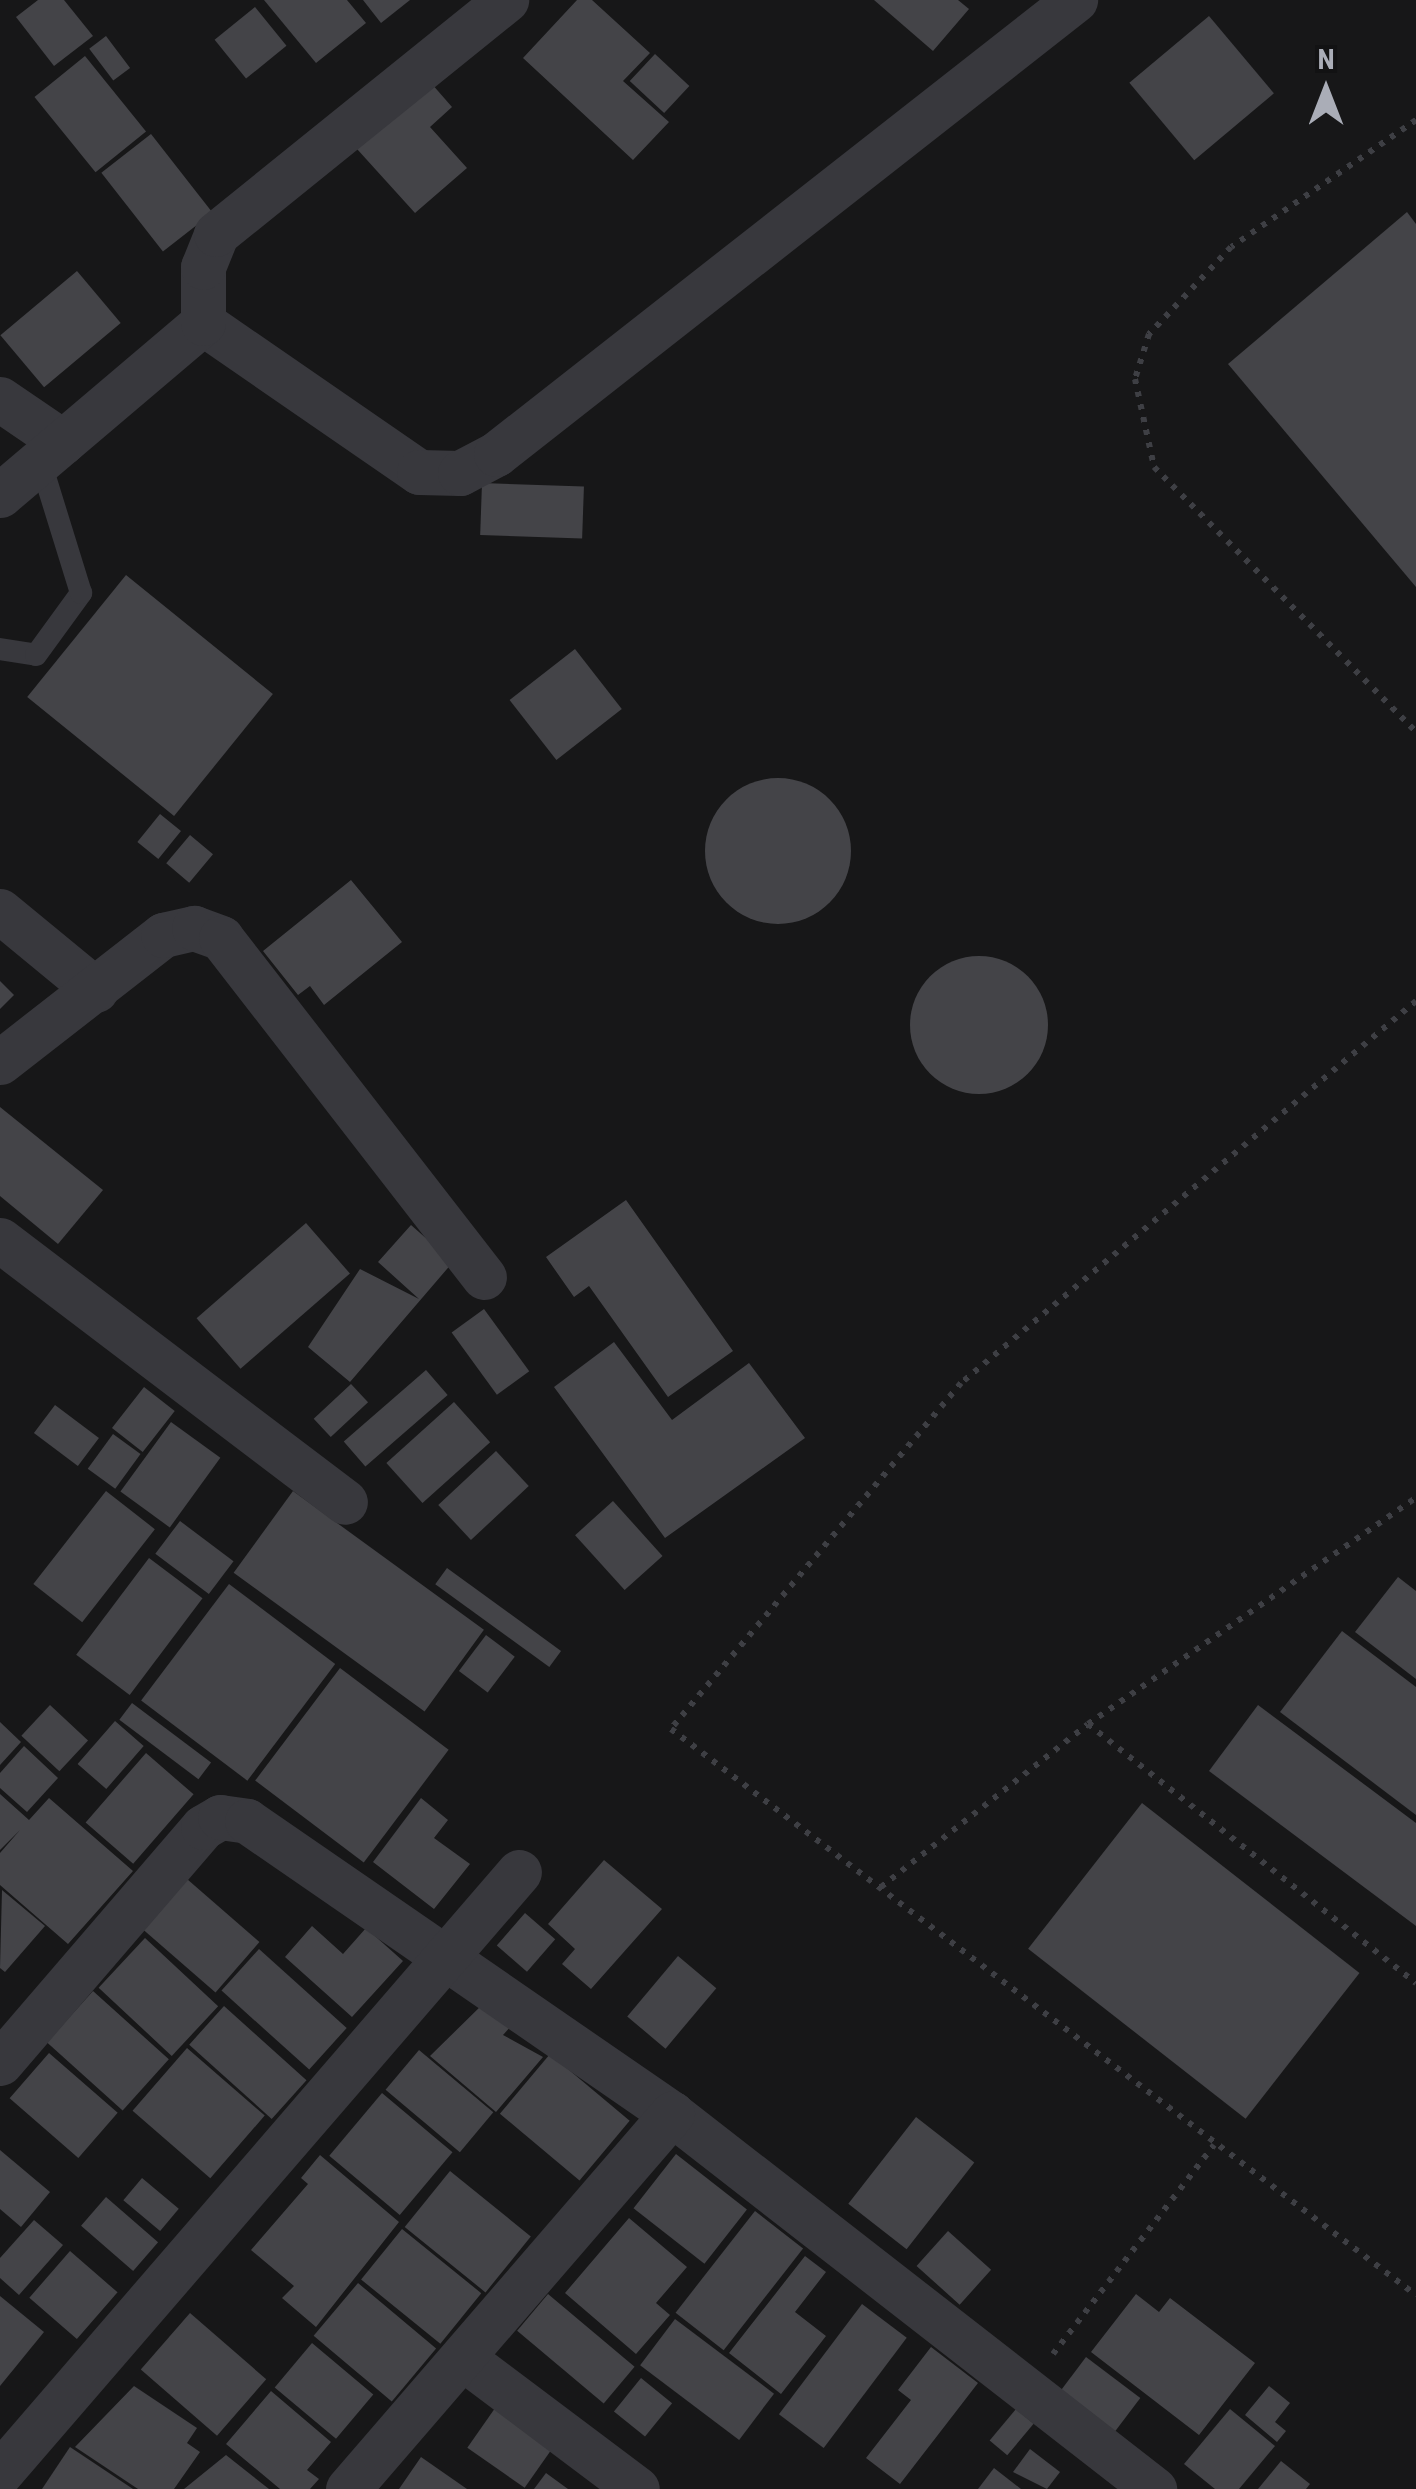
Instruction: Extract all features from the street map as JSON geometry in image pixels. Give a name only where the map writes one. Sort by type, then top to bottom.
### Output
[{"type":"street","points":[[0,495],[203,324],[204,267],[216,234],[506,0]]},
{"type":"street","points":[[203,324],[419,472],[460,473],[496,454],[1075,0]]},
{"type":"street","points":[[0,399],[52,453]]},
{"type":"street","points":[[0,911],[96,990]]},
{"type":"street","points":[[0,1062],[163,934],[194,928],[221,938],[484,1277]]},
{"type":"street","points":[[0,1240],[345,1502]]},
{"type":"street","points":[[0,2063],[220,1817],[247,1821],[445,1964],[672,2114],[1154,2489]]},
{"type":"street","points":[[0,2473],[445,1964],[519,1872]]},
{"type":"street","points":[[348,2489],[672,2114]]},
{"type":"street","points":[[464,2359],[637,2489]]},
{"type":"lane","points":[[0,650],[36,655],[81,593],[52,453]]},
{"type":"path","points":[[1416,120],[1232,247],[1149,334],[1135,379],[1154,467],[1416,732]]},
{"type":"path","points":[[1416,1001],[961,1382],[671,1729],[1416,2295]]},
{"type":"path","points":[[881,1887],[1088,1724],[1416,1498]]},
{"type":"path","points":[[1088,1724],[1416,1983]]},
{"type":"path","points":[[1025,2391],[1214,2145]]},
{"type":"building","points":[[38,0],[64,0],[93,36],[54,66],[16,17]]},
{"type":"building","points":[[264,0],[347,0],[366,23],[316,63]]},
{"type":"building","points":[[363,0],[410,0],[381,23]]},
{"type":"building","points":[[577,0],[592,0],[650,53],[623,81],[669,122],[633,160],[523,58]]},
{"type":"building","points":[[874,0],[958,0],[969,9],[933,51]]},
{"type":"building","points":[[255,7],[286,46],[246,79],[215,40]]},
{"type":"building","points":[[1209,16],[1274,93],[1194,160],[1129,83]]},
{"type":"building","points":[[106,36],[130,68],[113,81],[89,49]]},
{"type":"building","points":[[655,54],[689,86],[664,113],[630,81]]},
{"type":"building","points":[[85,56],[146,131],[96,172],[34,97]]},
{"type":"building","points":[[431,83],[452,107],[430,127],[467,168],[415,213],[357,149]]},
{"type":"building","points":[[151,134],[213,213],[163,252],[101,173]]},
{"type":"building","points":[[1407,212],[1416,224],[1416,587],[1228,364]]},
{"type":"building","points":[[77,271],[121,323],[44,387],[0,335]]},
{"type":"building","points":[[482,483],[584,487],[582,539],[480,535]]},
{"type":"building","points":[[126,575],[273,694],[174,816],[27,697]]},
{"type":"building","points":[[575,649],[622,709],[556,760],[510,700]]},
{"type":"building","points":[[778,778],[806,784],[830,799],[845,823],[851,851],[845,879],[830,903],[806,918],[778,924],[750,918],[726,903],[711,879],[705,851],[711,823],[726,799],[750,784]]},
{"type":"building","points":[[160,814],[181,831],[158,859],[137,842]]},
{"type":"building","points":[[190,835],[213,854],[189,883],[166,863]]},
{"type":"building","points":[[351,880],[402,942],[324,1005],[310,986],[298,995],[263,951]]},
{"type":"building","points":[[979,956],[1005,961],[1028,976],[1043,999],[1048,1025],[1043,1051],[1028,1074],[1005,1089],[979,1094],[953,1089],[930,1074],[915,1051],[910,1025],[915,999],[930,976],[953,961]]},
{"type":"building","points":[[0,981],[14,995],[0,1009]]},
{"type":"building","points":[[0,1107],[103,1190],[58,1244],[0,1196]]},
{"type":"building","points":[[626,1200],[733,1351],[668,1397],[589,1286],[574,1297],[546,1257]]},
{"type":"building","points":[[306,1223],[350,1274],[241,1369],[197,1318]]},
{"type":"building","points":[[411,1225],[453,1262],[350,1382],[308,1347],[360,1269],[419,1299],[378,1262]]},
{"type":"building","points":[[484,1309],[529,1371],[497,1395],[452,1333]]},
{"type":"building","points":[[614,1342],[672,1420],[749,1363],[805,1438],[665,1538],[554,1387]]},
{"type":"building","points":[[426,1370],[448,1395],[365,1466],[344,1442]]},
{"type":"building","points":[[351,1384],[368,1402],[331,1437],[314,1419]]},
{"type":"building","points":[[144,1387],[175,1411],[143,1452],[112,1428]]},
{"type":"building","points":[[454,1402],[490,1442],[423,1503],[386,1463]]},
{"type":"building","points":[[55,1405],[99,1438],[78,1466],[34,1433]]},
{"type":"building","points":[[171,1422],[220,1458],[170,1527],[120,1492]]},
{"type":"building","points":[[113,1434],[141,1454],[115,1489],[88,1469]]},
{"type":"building","points":[[496,1451],[529,1486],[471,1540],[438,1505]]},
{"type":"building","points":[[106,1491],[155,1529],[82,1622],[33,1584]]},
{"type":"building","points":[[293,1491],[484,1630],[425,1711],[234,1573]]},
{"type":"building","points":[[613,1501],[663,1556],[625,1590],[575,1535]]},
{"type":"building","points":[[180,1521],[234,1561],[209,1594],[155,1554]]},
{"type":"building","points":[[149,1558],[203,1598],[130,1695],[76,1655]]},
{"type":"building","points":[[447,1568],[561,1651],[549,1667],[435,1584]]},
{"type":"building","points":[[1398,1577],[1416,1591],[1416,1679],[1355,1632]]},
{"type":"building","points":[[229,1584],[335,1664],[247,1781],[141,1701]]},
{"type":"building","points":[[1342,1631],[1416,1687],[1416,1815],[1280,1712]]},
{"type":"building","points":[[486,1635],[515,1657],[488,1693],[459,1671]]},
{"type":"building","points":[[340,1668],[449,1750],[364,1862],[255,1781]]},
{"type":"building","points":[[132,1703],[211,1763],[198,1779],[119,1720]]},
{"type":"building","points":[[50,1705],[88,1740],[59,1771],[21,1736]]},
{"type":"building","points":[[1258,1705],[1416,1823],[1416,1926],[1209,1771]]},
{"type":"building","points":[[115,1721],[144,1746],[106,1789],[78,1764]]},
{"type":"building","points":[[0,1722],[21,1742],[0,1765]]},
{"type":"building","points":[[24,1746],[58,1778],[27,1812],[0,1788],[0,1773]]},
{"type":"building","points":[[146,1753],[194,1794],[133,1864],[86,1822]]},
{"type":"building","points":[[0,1794],[29,1820],[49,1798],[133,1871],[68,1944],[0,1885],[0,1853],[20,1830],[0,1850]]},
{"type":"building","points":[[421,1798],[448,1820],[434,1838],[470,1864],[434,1909],[373,1862]]},
{"type":"building","points":[[1142,1803],[1359,1973],[1246,2119],[1028,1949]]},
{"type":"building","points":[[604,1860],[662,1909],[591,1989],[562,1964],[575,1949],[548,1924]]},
{"type":"building","points":[[187,1879],[259,1942],[215,1993],[143,1930]]},
{"type":"building","points":[[2,1890],[45,1926],[5,1972],[0,1968]]},
{"type":"building","points":[[525,1913],[555,1939],[527,1972],[497,1945]]},
{"type":"building","points":[[312,1926],[343,1954],[366,1928],[403,1961],[352,2017],[285,1957]]},
{"type":"building","points":[[145,1938],[218,2006],[172,2056],[99,1988]]},
{"type":"building","points":[[259,1949],[347,2028],[309,2070],[222,1991]]},
{"type":"building","points":[[678,1956],[716,1988],[666,2049],[627,2017]]},
{"type":"building","points":[[93,1991],[169,2059],[123,2111],[47,2042]]},
{"type":"building","points":[[486,2001],[513,2024],[503,2035],[543,2057],[496,2112],[430,2056]]},
{"type":"building","points":[[224,2006],[306,2080],[272,2119],[189,2045]]},
{"type":"building","points":[[187,2048],[265,2116],[210,2178],[133,2111]]},
{"type":"building","points":[[419,2050],[493,2112],[460,2152],[386,2090]]},
{"type":"building","points":[[49,2053],[118,2113],[78,2158],[10,2098]]},
{"type":"building","points":[[550,2054],[630,2121],[580,2181],[500,2114]]},
{"type":"building","points":[[382,2093],[452,2152],[400,2215],[329,2156]]},
{"type":"building","points":[[916,2117],[974,2163],[907,2249],[848,2204]]},
{"type":"building","points":[[0,2150],[50,2192],[21,2227],[0,2209]]},
{"type":"building","points":[[676,2154],[747,2209],[704,2264],[634,2208]]},
{"type":"building","points":[[320,2155],[399,2222],[316,2327],[282,2298],[294,2286],[251,2250],[308,2184],[301,2178]]},
{"type":"building","points":[[450,2171],[531,2236],[486,2292],[405,2227]]},
{"type":"building","points":[[142,2178],[179,2209],[160,2231],[123,2200]]},
{"type":"building","points":[[106,2197],[158,2242],[133,2271],[81,2226]]},
{"type":"building","points":[[755,2211],[803,2249],[724,2350],[676,2313]]},
{"type":"building","points":[[629,2218],[687,2267],[656,2303],[670,2315],[636,2354],[565,2293]]},
{"type":"building","points":[[34,2220],[63,2245],[19,2295],[0,2278],[0,2258]]},
{"type":"building","points":[[402,2229],[481,2293],[440,2344],[361,2280]]},
{"type":"building","points":[[948,2231],[991,2270],[960,2305],[917,2266]]},
{"type":"building","points":[[70,2251],[118,2292],[77,2339],[29,2298]]},
{"type":"building","points":[[805,2256],[826,2272],[795,2312],[826,2336],[781,2394],[729,2353]]},
{"type":"building","points":[[358,2283],[436,2349],[392,2401],[314,2336]]},
{"type":"building","points":[[548,2294],[635,2367],[604,2403],[517,2331]]},
{"type":"building","points":[[1136,2294],[1159,2312],[1170,2298],[1255,2363],[1199,2435],[1091,2352]]},
{"type":"building","points":[[0,2296],[44,2332],[0,2386]]},
{"type":"building","points":[[862,2304],[907,2338],[824,2448],[779,2414]]},
{"type":"building","points":[[190,2313],[266,2379],[217,2436],[141,2370]]},
{"type":"building","points":[[675,2319],[774,2394],[739,2440],[640,2365]]},
{"type":"building","points":[[312,2343],[373,2394],[336,2439],[275,2387]]},
{"type":"building","points":[[931,2347],[978,2383],[900,2484],[866,2458],[911,2400],[898,2390]]},
{"type":"building","points":[[1086,2357],[1140,2398],[1111,2437],[1057,2396]]},
{"type":"building","points":[[641,2378],[672,2403],[645,2437],[614,2411]]},
{"type":"building","points":[[134,2386],[197,2428],[187,2443],[200,2452],[174,2489],[138,2489],[75,2447]]},
{"type":"building","points":[[1269,2386],[1290,2403],[1275,2422],[1286,2431],[1277,2442],[1245,2415]]},
{"type":"building","points":[[271,2391],[331,2442],[307,2470],[319,2479],[310,2489],[280,2489],[226,2444]]},
{"type":"building","points":[[500,2401],[557,2441],[525,2488],[467,2448]]},
{"type":"building","points":[[1016,2409],[1034,2424],[1007,2455],[990,2440]]},
{"type":"building","points":[[1230,2409],[1275,2446],[1239,2489],[1215,2489],[1184,2464]]},
{"type":"building","points":[[70,2447],[133,2489],[42,2489]]},
{"type":"building","points":[[1030,2449],[1060,2472],[1047,2489],[1013,2472]]},
{"type":"building","points":[[226,2455],[269,2489],[184,2489]]},
{"type":"building","points":[[421,2457],[467,2489],[399,2489]]},
{"type":"building","points":[[1281,2461],[1310,2484],[1306,2489],[1258,2489]]},
{"type":"building","points":[[994,2468],[1021,2489],[978,2489]]},
{"type":"building","points":[[546,2473],[568,2489],[534,2489]]}]
